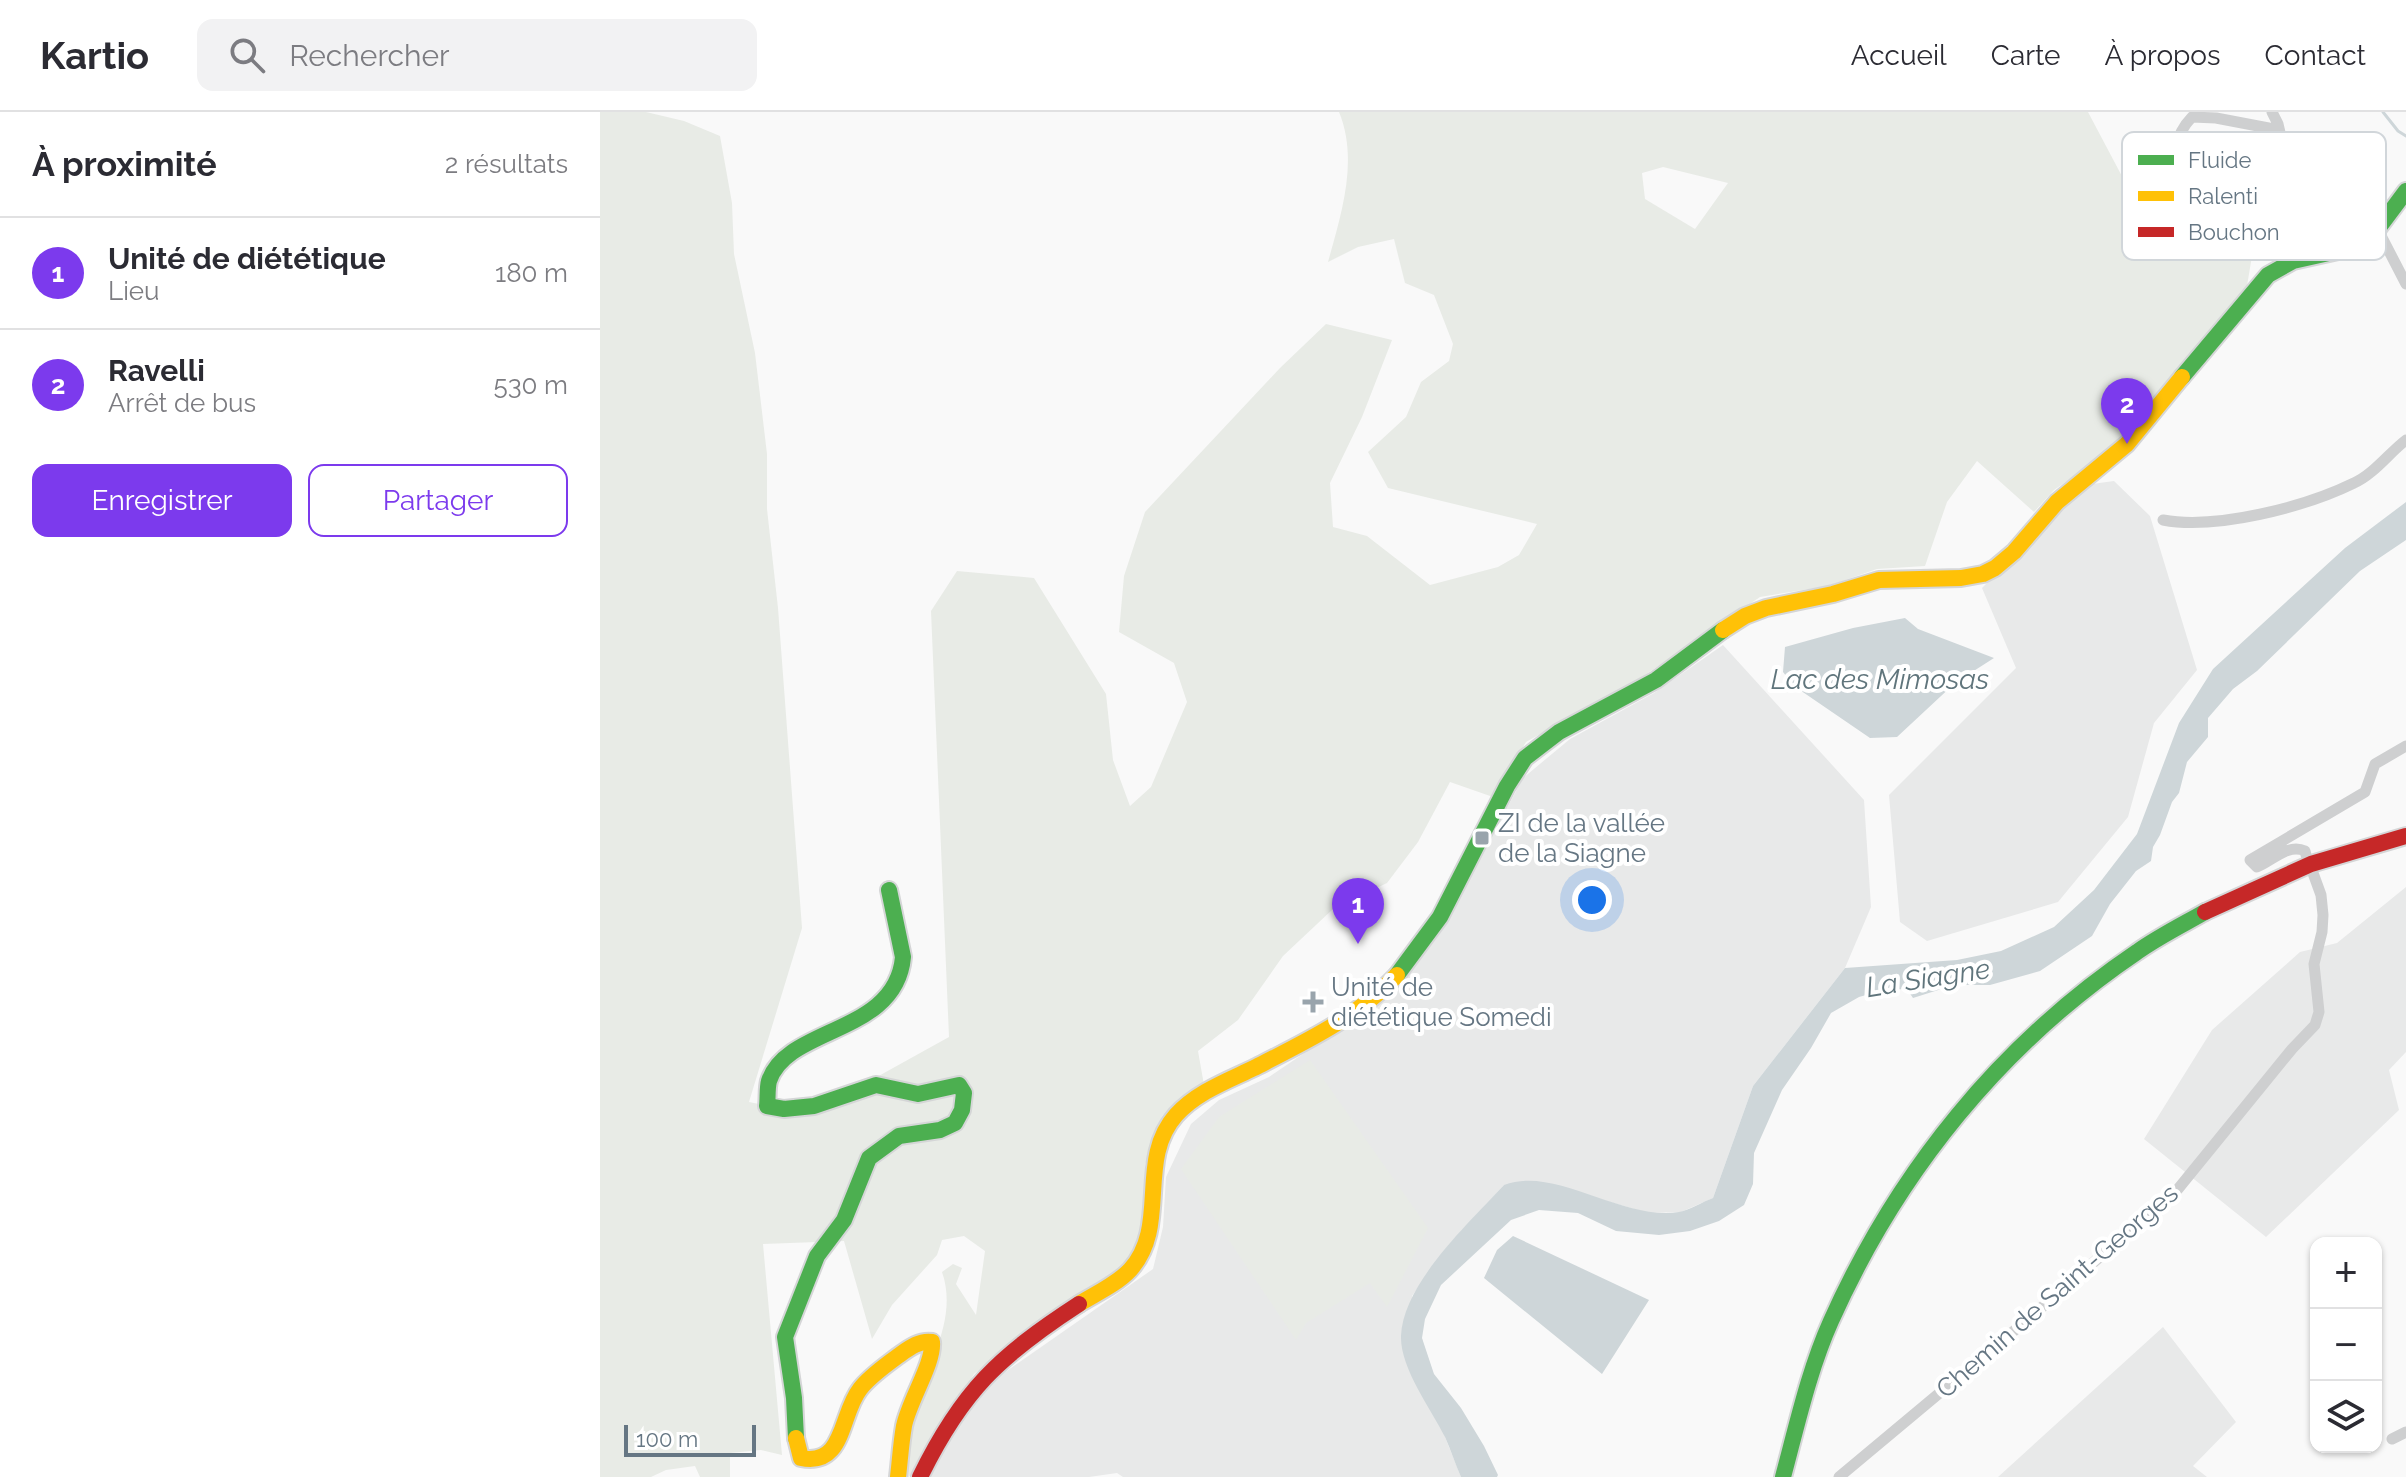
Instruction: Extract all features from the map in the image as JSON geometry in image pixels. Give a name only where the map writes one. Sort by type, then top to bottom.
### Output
[{"type":"street","points":[[2180,132],[2192,117],[2279,130],[2272,112]]},
{"type":"street","points":[[2386,220],[2406,191]]},
{"type":"street","points":[[2386,244],[2406,284]]},
{"type":"street","points":[[920,1477],[936,1442],[985,1375],[1024,1342],[1128,1272],[1138,1262],[1153,1225],[1154,1172],[1159,1143],[1175,1116],[1214,1086],[1325,1030],[1362,1007],[1421,948],[1506,787],[1524,759],[1536,748],[1653,682],[1745,616],[1768,607],[1833,594],[1879,580],[1982,575],[2009,559],[2032,527],[2058,501],[2107,464],[2127,444],[2268,275],[2297,260]]},
{"type":"street","points":[[2163,520],[2194,524],[2262,514],[2300,503],[2356,482],[2406,440]]},
{"type":"street","points":[[2306,855],[2297,847],[2257,867],[2250,860],[2365,792],[2375,764],[2406,746]]},
{"type":"street","points":[[1783,1477],[1802,1405],[1831,1322],[1873,1235],[1937,1137],[2002,1062],[2060,1007],[2183,922],[2301,867],[2406,836]]},
{"type":"street","name":"Chemin de Saint-Georges","points":[[1839,1477],[2010,1335],[2178,1189],[2315,1025],[2319,1012],[2314,964],[2323,915],[2321,895],[2313,873]]},
{"type":"street","points":[[889,890],[890,906],[900,928],[904,948],[902,970],[895,990],[848,1024],[789,1055],[776,1067],[764,1090],[767,1106],[777,1110],[823,1104],[866,1086],[880,1084],[922,1095],[949,1084],[959,1085],[964,1093],[962,1110],[955,1123],[940,1130],[899,1136],[869,1158],[844,1220],[817,1256],[785,1337],[794,1398],[796,1445],[801,1458],[810,1462],[819,1461],[833,1449],[859,1390],[918,1343],[932,1342],[933,1352],[904,1425],[898,1477]]},
{"type":"street","points":[[2392,1439],[2406,1432]]},
{"type":"shaded area","points":[[600,112],[646,112],[684,121],[720,136],[732,203],[734,254],[755,353],[767,454],[767,509],[778,608],[802,928],[749,1102],[810,1114],[949,1037],[931,611],[957,571],[1034,578],[1106,694],[1113,760],[1130,806],[1151,787],[1187,702],[1174,663],[1119,632],[1124,576],[1145,512],[1280,368],[1326,324],[1392,340],[1362,417],[1330,483],[1333,527],[1367,536],[1430,585],[1498,567],[1519,555],[1537,524],[1388,488],[1368,452],[1406,417],[1421,382],[1449,361],[1453,344],[1434,295],[1405,283],[1394,239],[1358,247],[1328,262],[1348,168],[1345,130],[1339,112],[2088,112],[2122,176],[2122,260],[2251,260],[2246,292],[2110,451],[2054,490],[2034,512],[1977,461],[1947,502],[1925,566],[1877,569],[1828,586],[1760,597],[1642,677],[1526,742],[1493,797],[1450,782],[1418,842],[1387,883],[1333,909],[1283,956],[1238,1020],[1198,1051],[1204,1085],[1162,1116],[1145,1165],[1146,1224],[1132,1260],[1035,1323],[974,1374],[909,1477],[904,1477],[912,1421],[940,1339],[947,1306],[942,1272],[953,1264],[962,1268],[956,1284],[976,1315],[985,1251],[964,1236],[942,1240],[937,1255],[892,1305],[872,1339],[844,1241],[763,1244],[782,1455],[761,1450],[730,1453],[730,1477],[700,1477],[695,1466],[666,1470],[651,1477],[600,1477]],"holes":[[[1663,167],[1728,183],[1695,229],[1645,199],[1642,173]]]},
{"type":"shaded area","points":[[2114,481],[2150,516],[2197,670],[2154,723],[2128,817],[2058,902],[1927,941],[1900,922],[1889,795],[2016,668],[1982,588],[2085,485]]},
{"type":"shaded area","points":[[1723,645],[1864,800],[1871,907],[1845,968],[1753,1086],[1713,1198],[1681,1212],[1648,1213],[1572,1191],[1504,1185],[1445,1249],[1412,1296],[1445,1437],[1461,1477],[1123,1477],[1117,1473],[1089,1477],[929,1477],[953,1427],[998,1377],[1153,1269],[1163,1227],[1166,1177],[1191,1124],[1219,1100],[1269,1077],[1359,1016],[1406,977],[1441,932],[1523,778],[1570,739],[1654,693]]},
{"type":"shaded area","points":[[2406,887],[2406,1052],[2389,1070],[2399,1110],[2266,1237],[2144,1139],[2212,1030],[2300,952],[2337,943]]},
{"type":"shaded area","points":[[1310,1060],[1428,1228],[1387,1307],[1370,1283],[1306,1323],[1296,1340],[1181,1169],[1219,1117]]},
{"type":"shaded area","points":[[2163,1327],[2236,1422],[2193,1466],[2207,1477],[1998,1477]]},
{"type":"water","name":"La Siagne","points":[[2406,502],[2406,540],[2360,571],[2257,671],[2233,689],[2208,718],[2208,737],[2187,762],[2179,793],[2172,802],[2153,847],[2151,861],[2136,871],[2110,904],[2092,936],[2040,971],[1990,985],[1954,985],[1913,998],[1907,989],[1884,990],[1859,997],[1831,1013],[1782,1090],[1754,1153],[1753,1184],[1744,1205],[1719,1221],[1690,1231],[1659,1235],[1616,1231],[1578,1213],[1539,1210],[1511,1220],[1441,1285],[1425,1319],[1422,1338],[1434,1374],[1461,1408],[1498,1475],[1461,1477],[1445,1437],[1405,1361],[1401,1336],[1413,1295],[1440,1254],[1504,1185],[1524,1181],[1545,1182],[1657,1213],[1683,1211],[1713,1198],[1753,1086],[1845,968],[1957,960],[2001,951],[2054,927],[2094,890],[2137,834],[2179,723],[2213,669],[2345,548]]},
{"type":"water","name":"Lac des Mimosas","points":[[1905,618],[1918,629],[1994,658],[1955,683],[1897,737],[1870,738],[1794,686],[1783,672],[1785,647],[1853,628]]},
{"type":"water","points":[[1513,1236],[1649,1300],[1602,1374],[1484,1278],[1497,1250]]},
{"type":"waterway","points":[[2383,112],[2406,136]]},
{"type":"traffic: fast","points":[[2386,218],[2406,191]]},
{"type":"traffic: fast","points":[[2182,377],[2268,275],[2298,260]]},
{"type":"traffic: fast","points":[[1397,975],[1440,917],[1507,786],[1525,758],[1559,732],[1656,680],[1723,630]]},
{"type":"traffic: fast","points":[[796,1438],[785,1337],[817,1256],[844,1220],[869,1158],[899,1136],[940,1130],[955,1123],[962,1110],[964,1093],[959,1085],[918,1094],[876,1085],[814,1106],[784,1109],[767,1106],[769,1081],[780,1063],[797,1049],[862,1016],[882,1002],[896,982],[903,957],[889,890]]},
{"type":"traffic: fast","points":[[1783,1477],[1810,1378],[1831,1321],[1888,1213],[1921,1163],[1958,1115],[2041,1027],[2137,952],[2205,912]]},
{"type":"traffic: slow","points":[[1723,630],[1745,616],[1766,608],[1833,594],[1879,580],[1961,578],[1995,568],[2014,552],[2057,502],[2127,444],[2182,377]]},
{"type":"traffic: slow","points":[[1079,1304],[1125,1275],[1142,1253],[1152,1213],[1158,1152],[1164,1133],[1176,1115],[1213,1088],[1330,1028],[1365,1004],[1397,975]]},
{"type":"traffic: slow","points":[[796,1438],[801,1458],[815,1459],[826,1455],[840,1436],[864,1384],[910,1348],[932,1342],[932,1351],[904,1426],[898,1477]]},
{"type":"traffic: jam","points":[[2205,912],[2311,864],[2406,836]]},
{"type":"traffic: jam","points":[[920,1477],[951,1421],[985,1378],[1026,1341],[1079,1304]]},
{"type":"place","name":"Ravelli","points":[[2127,444]]},
{"type":"place","name":"ZI de la vallée de la Siagne","points":[[1482,838]]},
{"type":"place","name":"Unité de diététique","points":[[1358,944]]},
{"type":"place","name":"Unité de diététique Somedi","points":[[1313,1002]]}]
